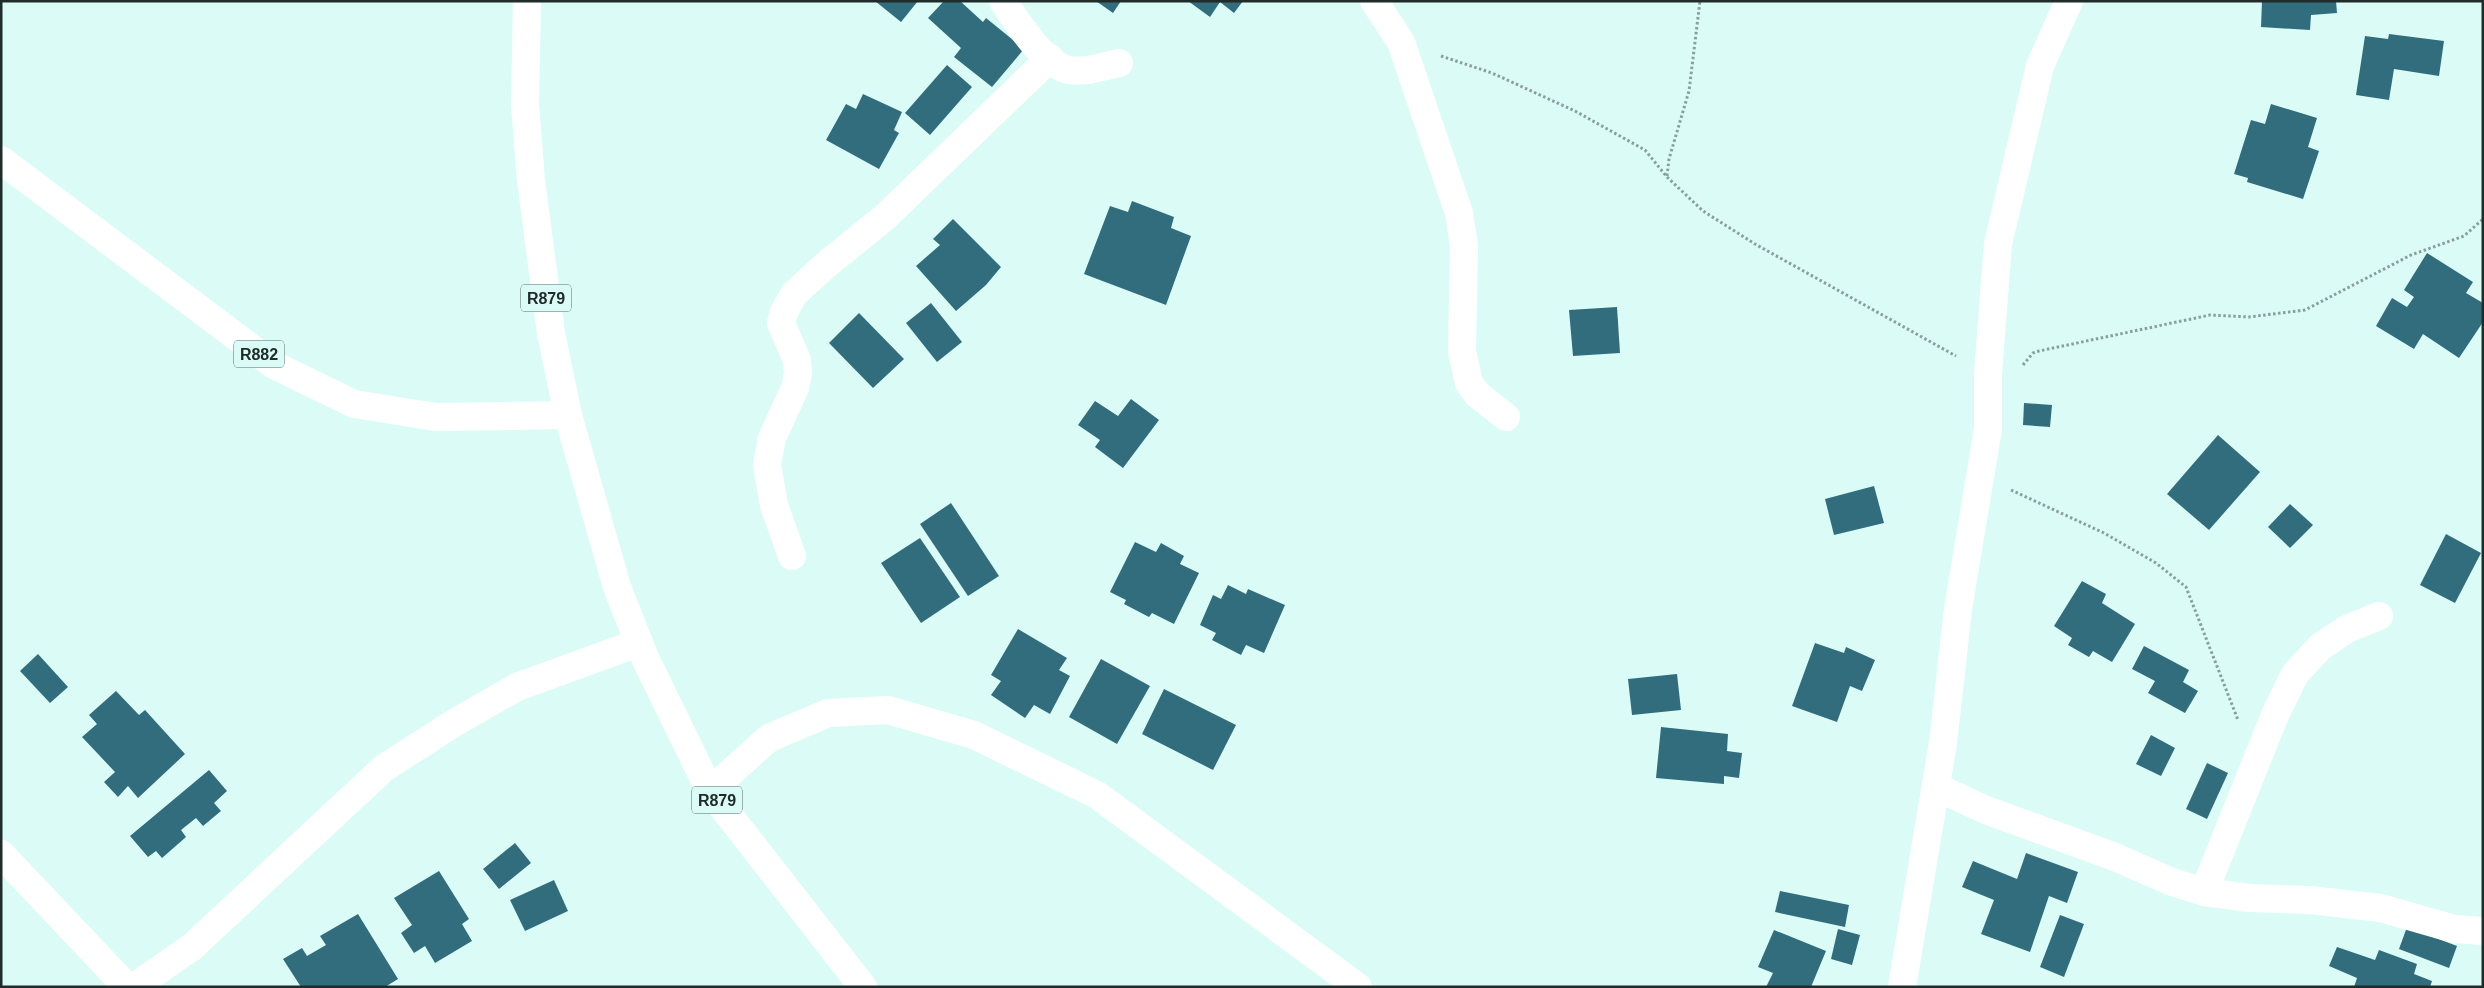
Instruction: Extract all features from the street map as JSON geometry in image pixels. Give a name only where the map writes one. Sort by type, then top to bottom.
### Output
[{"type":"street","name":"R879","points":[[527,1],[524,105],[531,180],[551,333],[568,415],[617,586],[638,643],[710,791],[863,987]]},
{"type":"street","points":[[1003,1],[1021,27],[1050,58],[1068,70],[1080,71],[1119,63]]},
{"type":"street","points":[[1374,1],[1401,42],[1437,146],[1462,229],[1464,246],[1462,351],[1469,383],[1477,394],[1506,417]]},
{"type":"street","points":[[1902,987],[1943,743],[1958,609],[1988,429],[1988,374],[1998,244],[2040,66],[2069,1]]},
{"type":"street","points":[[792,556],[774,505],[767,464],[772,438],[795,388],[798,374],[797,360],[781,323],[784,312],[794,294],[827,264],[884,218],[1050,58]]},
{"type":"street","name":"R882","points":[[1,160],[274,365],[354,404],[436,417],[568,415]]},
{"type":"street","points":[[2204,892],[2275,715],[2296,674],[2320,647],[2347,630],[2379,616]]},
{"type":"street","points":[[134,987],[192,947],[384,768],[454,723],[517,687],[638,643]]},
{"type":"street","points":[[710,791],[770,738],[828,713],[888,710],[974,735],[1097,795],[1358,987]]},
{"type":"street","points":[[1936,787],[1986,810],[2115,857],[2172,882],[2204,892],[2371,907],[2415,916],[2454,928],[2483,931]]},
{"type":"street","points":[[1,854],[127,987]]},
{"type":"path","points":[[1667,177],[1669,159],[1689,91],[1700,1]]},
{"type":"path","points":[[1401,42],[1492,73],[1575,111],[1645,150],[1667,177],[1703,211],[1755,244],[1988,374]]},
{"type":"path","points":[[2022,368],[2030,356],[2039,351],[2160,324],[2210,315],[2249,317],[2305,310],[2411,255],[2464,236],[2483,219]]},
{"type":"path","points":[[1981,475],[2104,533],[2156,563],[2186,587],[2256,766]]},
{"type":"building","points":[[875,1],[918,1],[901,22]]},
{"type":"building","points":[[944,1],[960,1],[983,22],[986,18],[1024,49],[992,87],[954,57],[961,48],[928,18]]},
{"type":"building","points":[[1096,1],[1121,1],[1113,13]]},
{"type":"building","points":[[1188,1],[1243,1],[1234,13],[1220,2],[1210,17]]},
{"type":"building","points":[[2262,1],[2336,1],[2337,13],[2311,15],[2310,30],[2261,27]]},
{"type":"building","points":[[2389,34],[2444,41],[2439,76],[2394,69],[2389,100],[2356,95],[2365,36],[2388,39]]},
{"type":"building","points":[[947,65],[972,87],[930,135],[905,113]]},
{"type":"building","points":[[863,94],[902,112],[894,130],[899,133],[879,169],[826,140],[846,104],[856,109]]},
{"type":"building","points":[[2271,104],[2317,118],[2308,147],[2319,151],[2303,199],[2247,182],[2248,178],[2234,174],[2251,120],[2265,124]]},
{"type":"building","points":[[1132,201],[1174,217],[1171,228],[1191,236],[1166,305],[1084,274],[1110,206],[1128,212]]},
{"type":"building","points":[[953,219],[1001,267],[986,285],[956,311],[916,266],[940,245],[933,239]]},
{"type":"building","points":[[2427,253],[2473,282],[2466,293],[2483,303],[2483,322],[2459,358],[2423,334],[2414,349],[2376,326],[2392,298],[2407,307],[2414,297],[2404,290]]},
{"type":"building","points":[[931,303],[962,342],[937,362],[906,323]]},
{"type":"building","points":[[1617,307],[1620,353],[1573,356],[1569,310]]},
{"type":"building","points":[[859,313],[904,359],[873,388],[829,343]]},
{"type":"building","points":[[1131,399],[1159,420],[1123,468],[1095,447],[1100,440],[1078,425],[1095,401],[1118,416]]},
{"type":"building","points":[[2024,403],[2052,405],[2050,427],[2023,425]]},
{"type":"building","points":[[2218,435],[2260,472],[2209,530],[2167,494]]},
{"type":"building","points":[[1874,486],[1884,523],[1834,535],[1825,499]]},
{"type":"building","points":[[951,503],[999,576],[968,596],[920,524]]},
{"type":"building","points":[[2290,504],[2313,525],[2290,548],[2268,527]]},
{"type":"building","points":[[2446,534],[2481,553],[2455,603],[2420,585]]},
{"type":"building","points":[[920,538],[960,597],[921,623],[881,563]]},
{"type":"building","points":[[1135,542],[1156,552],[1161,543],[1184,556],[1180,564],[1199,573],[1174,624],[1152,613],[1149,617],[1124,604],[1126,600],[1110,592]]},
{"type":"building","points":[[2082,581],[2106,594],[2102,603],[2135,624],[2112,662],[2093,651],[2089,657],[2068,645],[2072,638],[2054,626]]},
{"type":"building","points":[[1228,585],[1246,594],[1248,589],[1285,605],[1264,653],[1246,645],[1241,655],[1212,640],[1216,633],[1200,625],[1213,595],[1221,599]]},
{"type":"building","points":[[1018,629],[1067,658],[1059,670],[1070,676],[1050,714],[1034,705],[1025,718],[991,695],[1001,681],[991,675]]},
{"type":"building","points":[[1815,643],[1844,653],[1846,647],[1875,660],[1862,691],[1850,686],[1837,722],[1792,706]]},
{"type":"building","points":[[2144,646],[2189,670],[2183,682],[2198,691],[2185,713],[2148,693],[2155,681],[2132,669]]},
{"type":"building","points":[[38,654],[68,687],[50,703],[20,671]]},
{"type":"building","points":[[1101,659],[1150,686],[1117,744],[1069,717]]},
{"type":"building","points":[[1677,674],[1681,710],[1632,715],[1628,679]]},
{"type":"building","points":[[1164,689],[1236,725],[1213,770],[1142,734]]},
{"type":"building","points":[[116,691],[139,715],[145,710],[185,754],[138,798],[128,786],[118,797],[104,782],[115,772],[82,737],[97,724],[89,715]]},
{"type":"building","points":[[1661,727],[1728,734],[1727,751],[1742,753],[1739,778],[1724,776],[1724,784],[1656,778]]},
{"type":"building","points":[[2151,735],[2175,748],[2161,776],[2136,764]]},
{"type":"building","points":[[2207,763],[2228,773],[2207,819],[2186,809]]},
{"type":"building","points":[[209,770],[227,791],[214,803],[221,811],[203,826],[196,818],[181,830],[186,837],[162,858],[156,851],[148,857],[130,836]]},
{"type":"building","points":[[515,843],[531,863],[499,889],[483,869]]},
{"type":"building","points":[[2026,853],[2078,872],[2067,903],[2049,896],[2030,952],[1981,934],[1994,900],[1962,887],[1973,861],[2017,879]]},
{"type":"building","points":[[439,871],[469,919],[462,924],[472,941],[435,963],[425,946],[414,953],[401,933],[412,925],[394,898]]},
{"type":"building","points":[[554,880],[568,911],[525,931],[510,900]]},
{"type":"building","points":[[1780,891],[1849,905],[1845,927],[1775,912]]},
{"type":"building","points":[[358,914],[398,979],[385,987],[301,987],[283,959],[302,948],[307,956],[326,945],[320,936]]},
{"type":"building","points":[[2060,915],[2084,924],[2064,977],[2040,967]]},
{"type":"building","points":[[2407,927],[2457,946],[2449,968],[2399,949]]},
{"type":"building","points":[[1838,929],[1860,935],[1852,965],[1831,959]]},
{"type":"building","points":[[1774,930],[1826,951],[1811,987],[1766,987],[1773,973],[1758,967]]},
{"type":"building","points":[[2337,947],[2375,960],[2379,950],[2417,964],[2414,974],[2432,981],[2430,987],[2354,987],[2357,978],[2329,966]]}]
